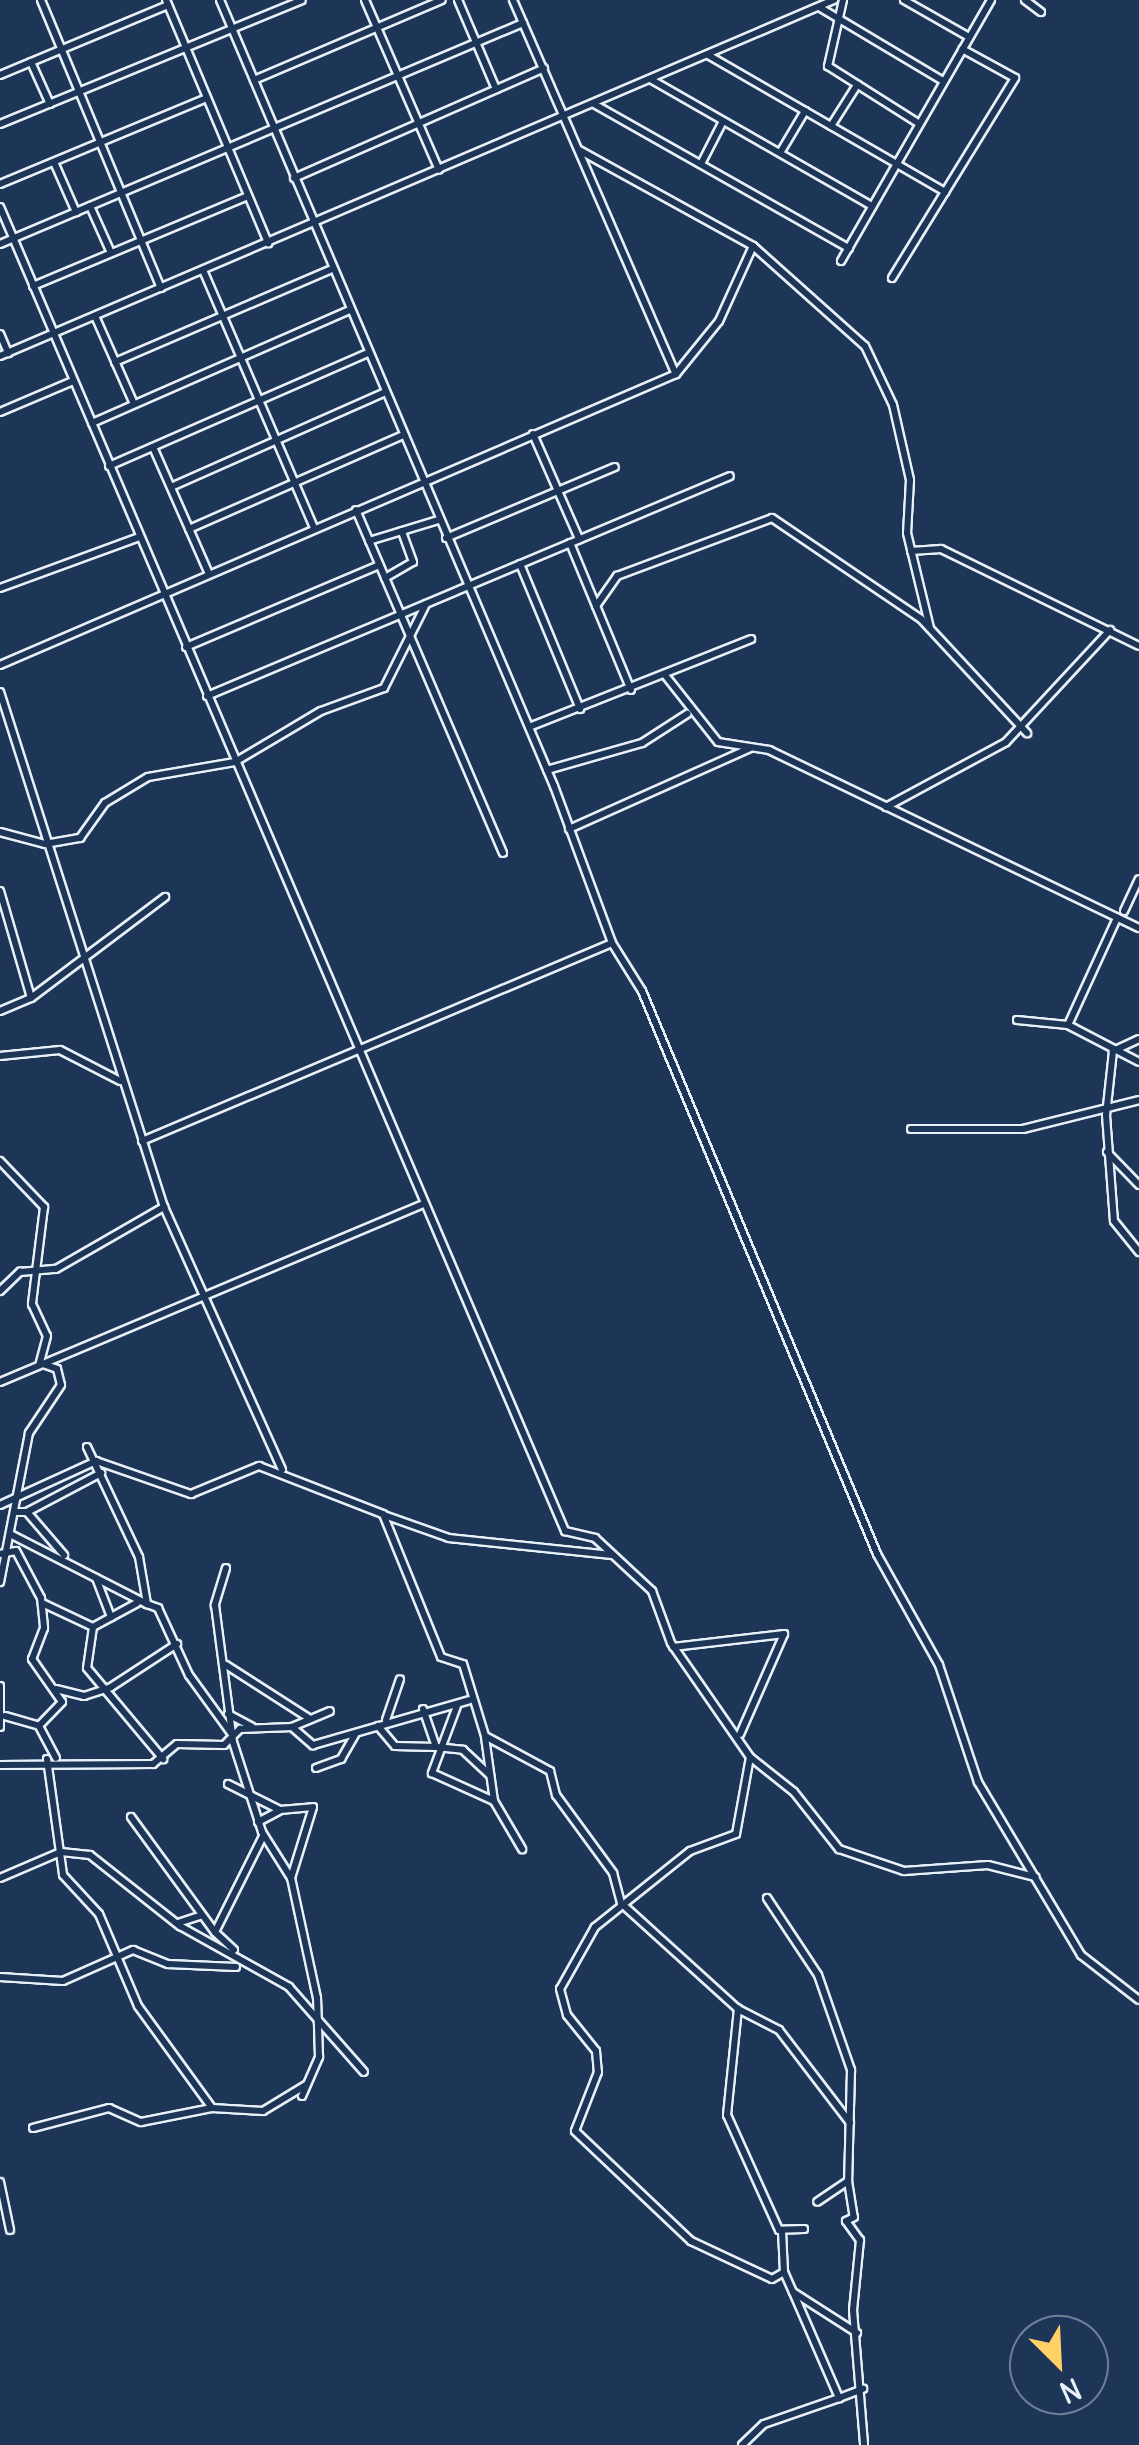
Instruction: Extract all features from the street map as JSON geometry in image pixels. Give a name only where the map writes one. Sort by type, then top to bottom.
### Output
[{"type":"street","points":[[41,0],[161,288]]},
{"type":"street","points":[[220,0],[466,586],[548,770],[612,943],[642,991],[878,1554],[939,1665],[978,1782],[1091,1967],[1139,2000]]},
{"type":"street","points":[[270,0],[275,11]]},
{"type":"street","points":[[0,124],[302,0]]},
{"type":"street","points":[[365,0],[439,170]]},
{"type":"street","points":[[254,80],[442,0]]},
{"type":"street","points":[[458,0],[496,89]]},
{"type":"street","points":[[513,0],[676,374]]},
{"type":"street","points":[[0,334],[4,355],[314,226],[834,0]]},
{"type":"street","points":[[843,0],[828,66],[918,122]]},
{"type":"street","points":[[904,0],[969,37]]},
{"type":"street","points":[[841,261],[991,0]]},
{"type":"street","points":[[1026,0],[1041,12]]},
{"type":"street","points":[[0,75],[167,2],[268,243]]},
{"type":"street","points":[[818,7],[943,81]]},
{"type":"street","points":[[0,244],[523,23]]},
{"type":"street","points":[[892,278],[1014,78],[962,49]]},
{"type":"street","points":[[707,55],[945,192]]},
{"type":"street","points":[[31,62],[50,104]]},
{"type":"street","points":[[294,178],[544,68]]},
{"type":"street","points":[[651,79],[872,206]]},
{"type":"street","points":[[831,126],[857,84]]},
{"type":"street","points":[[0,184],[207,98]]},
{"type":"street","points":[[594,104],[849,248]]},
{"type":"street","points":[[780,153],[805,111]]},
{"type":"street","points":[[700,164],[723,121]]},
{"type":"street","points":[[579,150],[752,246],[846,324],[877,366],[910,480],[912,551],[930,628]]},
{"type":"street","points":[[54,162],[76,212]]},
{"type":"street","points":[[33,286],[248,196]]},
{"type":"street","points":[[90,206],[111,253]]},
{"type":"street","points":[[0,207],[422,1205],[565,1531],[594,1538],[652,1591],[674,1647],[740,1734],[750,1757],[794,1792],[840,1850],[864,1862],[904,1870],[988,1865],[1036,1877]]},
{"type":"street","points":[[0,666],[676,374],[719,320],[752,246]]},
{"type":"street","points":[[115,362],[332,268]]},
{"type":"street","points":[[202,270],[314,528]]},
{"type":"street","points":[[92,422],[350,310]]},
{"type":"street","points":[[95,316],[134,404]]},
{"type":"street","points":[[110,466],[368,353]]},
{"type":"street","points":[[0,412],[73,381]]},
{"type":"street","points":[[171,488],[384,392]]},
{"type":"street","points":[[532,434],[578,539]]},
{"type":"street","points":[[189,529],[403,435]]},
{"type":"street","points":[[153,447],[209,574]]},
{"type":"street","points":[[446,538],[616,467]]},
{"type":"street","points":[[207,696],[730,476]]},
{"type":"street","points":[[356,510],[504,852]]},
{"type":"street","points":[[596,606],[617,576],[772,518],[930,628],[1027,734]]},
{"type":"street","points":[[369,540],[438,520]]},
{"type":"street","points":[[385,578],[412,562],[402,531]]},
{"type":"street","points":[[0,588],[139,537]]},
{"type":"street","points":[[570,543],[632,690]]},
{"type":"street","points":[[912,551],[941,549],[1139,646]]},
{"type":"street","points":[[520,564],[580,709]]},
{"type":"street","points":[[186,647],[379,565]]},
{"type":"street","points":[[0,832],[45,844],[95,828],[105,803],[148,777],[234,762],[384,688],[412,641],[427,603]]},
{"type":"street","points":[[885,808],[938,787],[1020,726],[1110,630]]},
{"type":"street","points":[[529,727],[632,690],[751,638]]},
{"type":"street","points":[[665,675],[687,714],[718,742],[751,747],[1120,914],[1139,928]]},
{"type":"street","points":[[0,692],[80,963],[164,1207],[208,1297],[283,1471]]},
{"type":"street","points":[[548,770],[642,742],[687,714]]},
{"type":"street","points":[[569,829],[751,747]]},
{"type":"street","points":[[1068,1025],[1139,879]]},
{"type":"street","points":[[0,891],[31,998]]},
{"type":"street","points":[[0,1011],[31,998],[165,897]]},
{"type":"street","points":[[142,1141],[612,943]]},
{"type":"street","points":[[1017,1020],[1068,1025],[1139,1062]]},
{"type":"street","points":[[1113,1051],[1139,1040]]},
{"type":"street","points":[[0,1056],[60,1050],[121,1081]]},
{"type":"street","points":[[1113,1051],[1106,1152],[1114,1221],[1139,1252]]},
{"type":"street","points":[[911,1129],[1023,1129],[1106,1115],[1139,1100]]},
{"type":"street","points":[[1106,1152],[1139,1185]]},
{"type":"street","points":[[0,1161],[40,1196],[41,1270],[32,1293],[48,1336],[42,1365]]},
{"type":"street","points":[[1111,1182],[1128,1178]]},
{"type":"street","points":[[0,1382],[422,1205]]},
{"type":"street","points":[[0,1291],[20,1272],[41,1270],[164,1207]]},
{"type":"street","points":[[0,1582],[40,1405],[62,1385],[57,1370],[42,1365]]},
{"type":"street","points":[[88,1447],[139,1557],[147,1604],[177,1644],[232,1733]]},
{"type":"street","points":[[0,1504],[96,1461],[192,1494],[260,1466],[283,1471],[449,1538],[613,1555]]},
{"type":"street","points":[[15,1512],[27,1512],[101,1473]]},
{"type":"street","points":[[27,1512],[65,1556]]},
{"type":"street","points":[[383,1514],[441,1657],[463,1664],[470,1700],[486,1736],[494,1801],[522,1848]]},
{"type":"street","points":[[12,1534],[65,1556],[137,1603],[147,1604]]},
{"type":"street","points":[[4,1552],[42,1604],[93,1627]]},
{"type":"street","points":[[226,1568],[215,1605],[226,1665],[232,1733],[258,1822],[290,1878],[318,2011],[319,2057],[302,2096]]},
{"type":"street","points":[[95,1577],[111,1617]]},
{"type":"street","points":[[93,1627],[137,1603]]},
{"type":"street","points":[[40,1726],[62,1702],[56,1688],[32,1659],[42,1604]]},
{"type":"street","points":[[93,1627],[88,1668],[163,1759]]},
{"type":"street","points":[[674,1647],[784,1634],[740,1734]]},
{"type":"street","points":[[56,1688],[84,1696],[104,1689],[177,1644]]},
{"type":"street","points":[[226,1665],[310,1718]]},
{"type":"street","points":[[384,1734],[400,1679]]},
{"type":"street","points":[[0,1686],[5,1716],[0,1727]]},
{"type":"street","points":[[292,1727],[310,1746],[356,1734],[423,1708],[470,1700]]},
{"type":"street","points":[[457,1704],[439,1746],[433,1776],[494,1801]]},
{"type":"street","points":[[423,1708],[439,1746]]},
{"type":"street","points":[[0,1765],[51,1759],[163,1759],[177,1744],[224,1745],[232,1733],[254,1727],[292,1727],[330,1711]]},
{"type":"street","points":[[219,1713],[254,1727]]},
{"type":"street","points":[[5,1716],[40,1726]]},
{"type":"street","points":[[40,1726],[51,1759],[68,1884],[99,1914],[138,2006],[212,2108]]},
{"type":"street","points":[[377,1726],[395,1746],[439,1746],[491,1776]]},
{"type":"street","points":[[316,1768],[341,1759],[356,1734]]},
{"type":"street","points":[[486,1736],[550,1771],[623,1905],[738,2009],[779,2030],[850,2122]]},
{"type":"street","points":[[750,1757],[736,1834],[690,1852],[595,1927],[560,1990],[597,2061],[574,2131],[691,2242],[772,2280],[784,2272]]},
{"type":"street","points":[[228,1784],[280,1810]]},
{"type":"street","points":[[258,1822],[280,1810],[313,1808],[290,1878]]},
{"type":"street","points":[[131,1817],[161,1846],[200,1916],[234,1950],[318,2011],[364,2072]]},
{"type":"street","points":[[215,1932],[237,1874],[264,1835]]},
{"type":"street","points":[[0,1878],[61,1852],[90,1856],[175,1923],[234,1950]]},
{"type":"street","points":[[768,1898],[833,2014],[851,2070],[848,2181],[854,2217],[846,2221],[860,2240],[858,2334],[864,2445]]},
{"type":"street","points":[[175,1923],[200,1916]]},
{"type":"street","points":[[0,1978],[63,1981],[119,1954],[236,1966]]},
{"type":"street","points":[[738,2009],[728,2115],[782,2231],[784,2272],[838,2398]]},
{"type":"street","points":[[33,2128],[109,2108],[141,2122],[212,2108],[262,2111],[306,2085]]},
{"type":"street","points":[[818,2202],[848,2181]]},
{"type":"street","points":[[0,2182],[10,2230]]},
{"type":"street","points":[[782,2231],[804,2228]]},
{"type":"street","points":[[792,2292],[858,2334]]},
{"type":"street","points":[[742,2445],[764,2424],[863,2388]]}]
